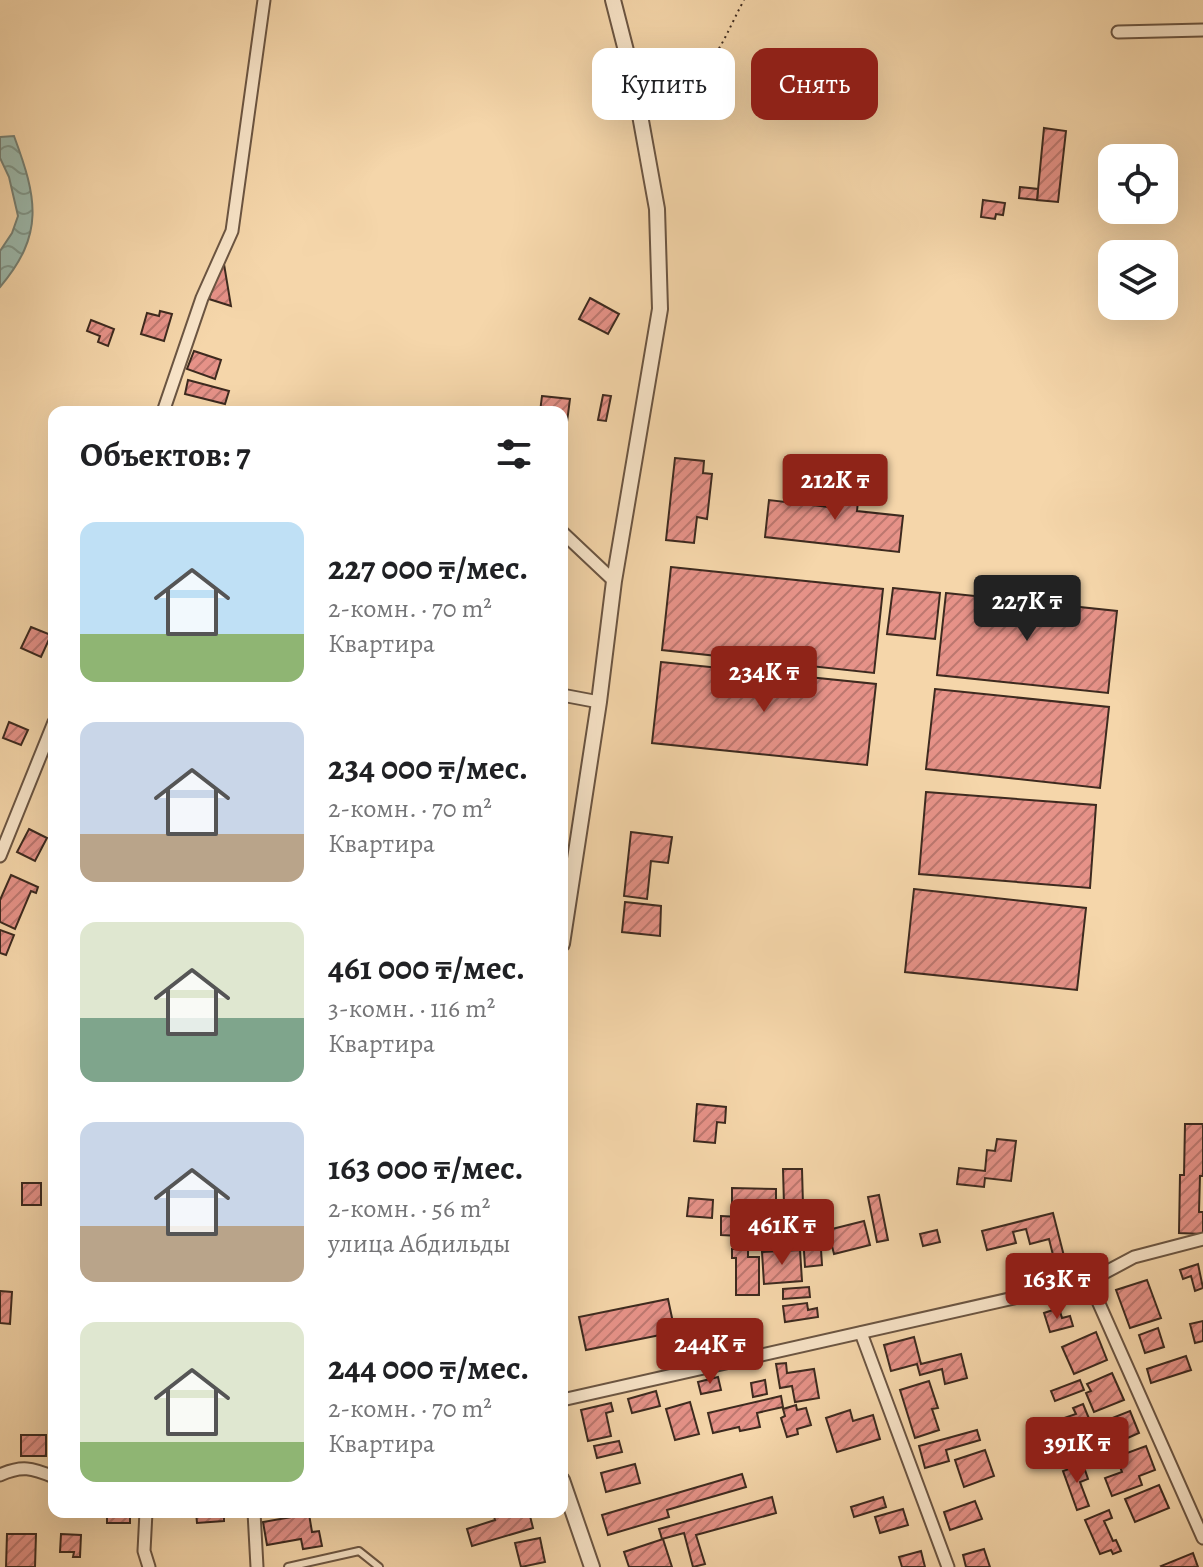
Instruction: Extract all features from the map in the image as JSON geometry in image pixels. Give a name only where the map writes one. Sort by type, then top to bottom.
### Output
[{"type":"street","points":[[165,406],[202,298],[232,231],[264,0]]},
{"type":"street","points":[[613,0],[625,48]]},
{"type":"street","points":[[1118,32],[1203,30]]},
{"type":"street","points":[[568,905],[614,581],[660,309],[657,209],[641,120]]},
{"type":"street","points":[[568,538],[614,581]]},
{"type":"street","points":[[568,696],[599,702]]},
{"type":"street","points":[[0,856],[48,737]]},
{"type":"street","points":[[568,1399],[1089,1281],[1134,1257],[1203,1239]]},
{"type":"street","points":[[1089,1281],[1203,1538]]},
{"type":"street","points":[[861,1333],[948,1567]]},
{"type":"street","points":[[0,1475],[26,1467],[48,1474]]},
{"type":"street","points":[[568,1497],[592,1567]]},
{"type":"street","points":[[146,1518],[144,1551],[149,1567]]},
{"type":"street","points":[[254,1518],[257,1567]]},
{"type":"lane","points":[[288,1567],[359,1551],[379,1567]]},
{"type":"path","points":[[720,48],[744,0]]},
{"type":"water","points":[[14,136],[28,178],[32,215],[24,250],[0,287],[0,251],[12,233],[18,216],[9,177],[0,158],[0,137]]},
{"type":"building","points":[[1044,128],[1066,131],[1058,202],[1037,200]]},
{"type":"building","points":[[1020,187],[1038,189],[1037,200],[1019,198]]},
{"type":"building","points":[[983,200],[1005,203],[1003,215],[996,214],[995,219],[981,217]]},
{"type":"building","points":[[221,262],[224,264],[231,306],[209,299]]},
{"type":"building","points":[[590,298],[619,314],[608,334],[579,319]]},
{"type":"building","points":[[160,311],[172,314],[164,341],[141,334],[147,313],[159,316]]},
{"type":"building","points":[[91,320],[114,329],[108,346],[98,342],[100,336],[87,331]]},
{"type":"building","points":[[194,351],[221,360],[215,379],[187,369]]},
{"type":"building","points":[[188,380],[229,391],[225,404],[185,394]]},
{"type":"building","points":[[603,395],[611,396],[606,421],[598,420]]},
{"type":"building","points":[[542,396],[570,399],[568,414],[568,406],[541,406]]},
{"type":"building","points":[[675,458],[704,461],[703,473],[712,474],[707,519],[697,517],[694,543],[666,540]]},
{"type":"building","points":[[831,480],[860,483],[857,511],[903,516],[899,552],[765,537],[769,500],[828,507]]},
{"type":"building","points":[[671,567],[883,589],[874,673],[662,650]]},
{"type":"building","points":[[893,588],[940,593],[935,639],[887,634]]},
{"type":"building","points":[[946,593],[1117,611],[1108,693],[937,675]]},
{"type":"building","points":[[31,627],[48,634],[41,657],[21,648]]},
{"type":"building","points":[[661,662],[876,684],[867,765],[652,743]]},
{"type":"building","points":[[935,689],[1109,707],[1100,788],[926,769]]},
{"type":"building","points":[[9,722],[28,730],[21,745],[3,738]]},
{"type":"building","points":[[926,792],[1096,805],[1090,888],[919,874]]},
{"type":"building","points":[[29,829],[47,838],[35,861],[17,852]]},
{"type":"building","points":[[631,832],[672,837],[668,863],[651,861],[647,899],[624,896]]},
{"type":"building","points":[[11,875],[38,887],[36,893],[31,891],[15,929],[0,922],[0,900]]},
{"type":"building","points":[[914,889],[1086,908],[1077,990],[905,972]]},
{"type":"building","points":[[625,902],[661,906],[660,936],[622,932]]},
{"type":"building","points":[[0,930],[14,935],[6,955],[0,953]]},
{"type":"building","points":[[697,1104],[726,1107],[725,1123],[717,1122],[715,1143],[694,1141]]},
{"type":"building","points":[[1185,1124],[1203,1124],[1199,1212],[1203,1212],[1203,1234],[1179,1233]]},
{"type":"building","points":[[997,1139],[1016,1141],[1011,1181],[985,1178],[984,1187],[957,1184],[959,1168],[985,1171],[987,1150],[995,1151]]},
{"type":"building","points":[[783,1169],[802,1169],[803,1205],[784,1205]]},
{"type":"building","points":[[22,1183],[41,1183],[41,1205],[22,1205]]},
{"type":"building","points":[[732,1188],[776,1189],[776,1204],[732,1203]]},
{"type":"building","points":[[879,1195],[888,1240],[877,1242],[868,1197]]},
{"type":"building","points":[[689,1198],[713,1200],[712,1218],[687,1216]]},
{"type":"building","points":[[1053,1213],[1065,1260],[1055,1263],[1049,1239],[1030,1244],[1026,1229],[1013,1232],[1016,1243],[987,1250],[982,1231]]},
{"type":"building","points":[[721,1216],[740,1217],[740,1236],[721,1235]]},
{"type":"building","points":[[864,1221],[870,1245],[834,1254],[828,1230]]},
{"type":"building","points":[[937,1230],[940,1242],[923,1246],[920,1234]]},
{"type":"building","points":[[820,1234],[822,1265],[805,1267],[803,1235]]},
{"type":"building","points":[[732,1249],[748,1249],[748,1257],[759,1257],[759,1295],[736,1295],[736,1258],[732,1258]]},
{"type":"building","points":[[800,1250],[802,1281],[764,1284],[762,1252]]},
{"type":"building","points":[[1198,1264],[1203,1288],[1195,1291],[1191,1276],[1183,1279],[1180,1270]]},
{"type":"building","points":[[1147,1280],[1161,1318],[1130,1328],[1116,1290]]},
{"type":"building","points":[[809,1287],[810,1297],[783,1299],[783,1289]]},
{"type":"building","points":[[0,1291],[12,1292],[10,1324],[0,1323]]},
{"type":"building","points":[[668,1299],[675,1332],[586,1350],[579,1317]]},
{"type":"building","points":[[807,1303],[808,1310],[817,1308],[818,1317],[785,1322],[783,1306]]},
{"type":"building","points":[[1059,1308],[1062,1318],[1070,1316],[1073,1326],[1050,1332],[1044,1313]]},
{"type":"building","points":[[1203,1321],[1203,1341],[1195,1343],[1190,1324]]},
{"type":"building","points":[[1158,1328],[1164,1347],[1145,1353],[1139,1335]]},
{"type":"building","points":[[1096,1332],[1107,1360],[1074,1374],[1062,1347]]},
{"type":"building","points":[[914,1337],[921,1364],[961,1354],[967,1378],[945,1384],[942,1369],[920,1375],[917,1364],[891,1371],[884,1345]]},
{"type":"building","points":[[1186,1356],[1191,1370],[1151,1383],[1147,1369]]},
{"type":"building","points":[[786,1363],[787,1373],[814,1369],[819,1398],[795,1402],[792,1386],[780,1388],[776,1364]]},
{"type":"building","points":[[1112,1373],[1124,1400],[1094,1412],[1086,1393],[1091,1391],[1087,1384]]},
{"type":"building","points":[[718,1377],[721,1390],[701,1394],[698,1382]]},
{"type":"building","points":[[765,1380],[767,1394],[753,1397],[751,1383]]},
{"type":"building","points":[[1080,1380],[1084,1390],[1055,1401],[1051,1391]]},
{"type":"building","points":[[929,1381],[938,1408],[932,1409],[939,1430],[915,1438],[900,1390]]},
{"type":"building","points":[[656,1391],[660,1406],[632,1413],[628,1399]]},
{"type":"building","points":[[781,1396],[783,1407],[757,1413],[760,1427],[740,1431],[739,1427],[713,1433],[708,1413]]},
{"type":"building","points":[[690,1402],[699,1434],[675,1440],[666,1409]]},
{"type":"building","points":[[611,1403],[613,1411],[606,1413],[611,1436],[588,1441],[581,1410]]},
{"type":"building","points":[[1083,1404],[1090,1421],[1069,1429],[1064,1418],[1076,1414],[1073,1408]]},
{"type":"building","points":[[796,1405],[797,1410],[806,1408],[811,1425],[797,1429],[798,1434],[787,1437],[781,1418],[785,1416],[783,1409]]},
{"type":"building","points":[[850,1410],[853,1421],[873,1415],[880,1439],[837,1452],[826,1418]]},
{"type":"building","points":[[1130,1411],[1139,1433],[1114,1444],[1116,1449],[1093,1459],[1090,1450],[1100,1446],[1092,1426]]},
{"type":"building","points":[[977,1430],[980,1440],[946,1450],[949,1461],[925,1468],[919,1446]]},
{"type":"building","points":[[21,1435],[46,1435],[46,1456],[21,1456]]},
{"type":"building","points":[[619,1441],[622,1452],[597,1458],[594,1446]]},
{"type":"building","points":[[1146,1446],[1155,1470],[1139,1476],[1142,1485],[1112,1496],[1105,1478],[1122,1472],[1116,1457]]},
{"type":"building","points":[[985,1450],[994,1476],[964,1487],[955,1460]]},
{"type":"building","points":[[635,1464],[640,1483],[606,1492],[601,1473]]},
{"type":"building","points":[[1083,1464],[1088,1479],[1080,1482],[1089,1506],[1077,1510],[1063,1471]]},
{"type":"building","points":[[742,1474],[746,1487],[667,1510],[669,1517],[608,1535],[602,1515]]},
{"type":"building","points":[[1159,1485],[1169,1508],[1135,1522],[1125,1499]]},
{"type":"building","points":[[772,1497],[776,1513],[696,1535],[705,1564],[693,1567],[684,1533],[662,1539],[659,1529]]},
{"type":"building","points":[[883,1497],[886,1507],[854,1517],[851,1507]]},
{"type":"building","points":[[975,1501],[982,1519],[950,1530],[944,1512]]},
{"type":"building","points":[[903,1509],[908,1525],[880,1533],[875,1517]]},
{"type":"building","points":[[1109,1510],[1112,1518],[1104,1521],[1121,1551],[1113,1554],[1111,1550],[1100,1554],[1085,1520]]},
{"type":"building","points":[[107,1518],[130,1518],[130,1523],[107,1523]]},
{"type":"building","points":[[197,1518],[224,1518],[224,1521],[197,1523]]},
{"type":"building","points":[[310,1518],[312,1532],[319,1531],[322,1546],[303,1549],[301,1539],[267,1545],[263,1522]]},
{"type":"building","points":[[530,1518],[533,1528],[472,1546],[467,1529],[495,1520]]},
{"type":"building","points":[[7,1534],[36,1534],[35,1567],[6,1567]]},
{"type":"building","points":[[61,1534],[81,1535],[80,1557],[73,1557],[74,1552],[60,1552]]},
{"type":"building","points":[[540,1538],[545,1562],[521,1567],[515,1543]]},
{"type":"building","points":[[663,1539],[672,1567],[629,1567],[624,1552]]},
{"type":"building","points":[[984,1549],[990,1567],[966,1567],[963,1555]]},
{"type":"building","points":[[921,1551],[925,1567],[902,1567],[899,1557]]},
{"type":"building","points":[[1193,1553],[1198,1567],[1161,1566]]}]
